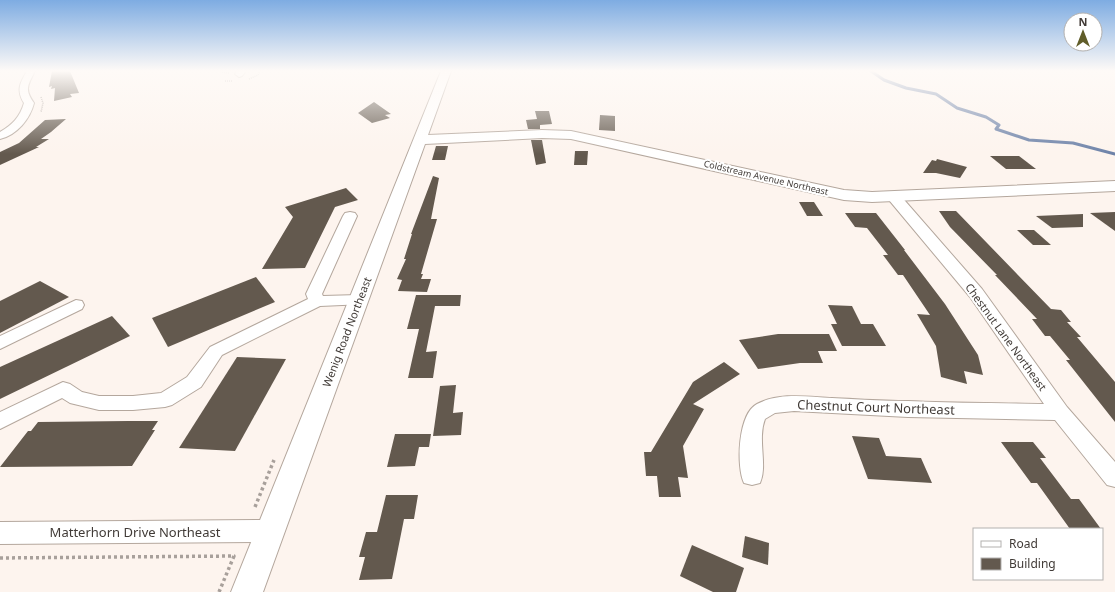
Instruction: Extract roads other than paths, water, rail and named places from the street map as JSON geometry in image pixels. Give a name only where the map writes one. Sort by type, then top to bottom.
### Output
[{"type":"street","points":[[0,136],[20,122],[27,112],[29,103],[25,99]]},
{"type":"street","name":"Wenig Road Northeast","points":[[247,592],[436,99]]},
{"type":"street","name":"Coldstream Avenue Northeast","points":[[420,140],[542,134],[571,135],[844,195],[872,197],[1115,186]]},
{"type":"street","name":"Chestnut Lane Northeast","points":[[894,197],[976,293],[1060,412],[1115,478]]},
{"type":"street","points":[[317,301],[314,294],[350,216]]},
{"type":"street","points":[[0,421],[63,389],[78,398],[99,403],[133,403],[165,400],[194,382],[216,351],[317,301],[359,300]]},
{"type":"street","points":[[0,343],[76,305]]},
{"type":"street","name":"Chestnut Court Northeast","points":[[752,476],[752,428],[757,415],[767,408],[778,404],[913,410],[1060,412]]},
{"type":"street","name":"Matterhorn Drive Northeast","points":[[0,533],[270,531]]},
{"type":"waterway","points":[[943,99],[957,108],[986,117],[999,125],[996,129],[1029,140],[1073,143],[1115,154]]}]
